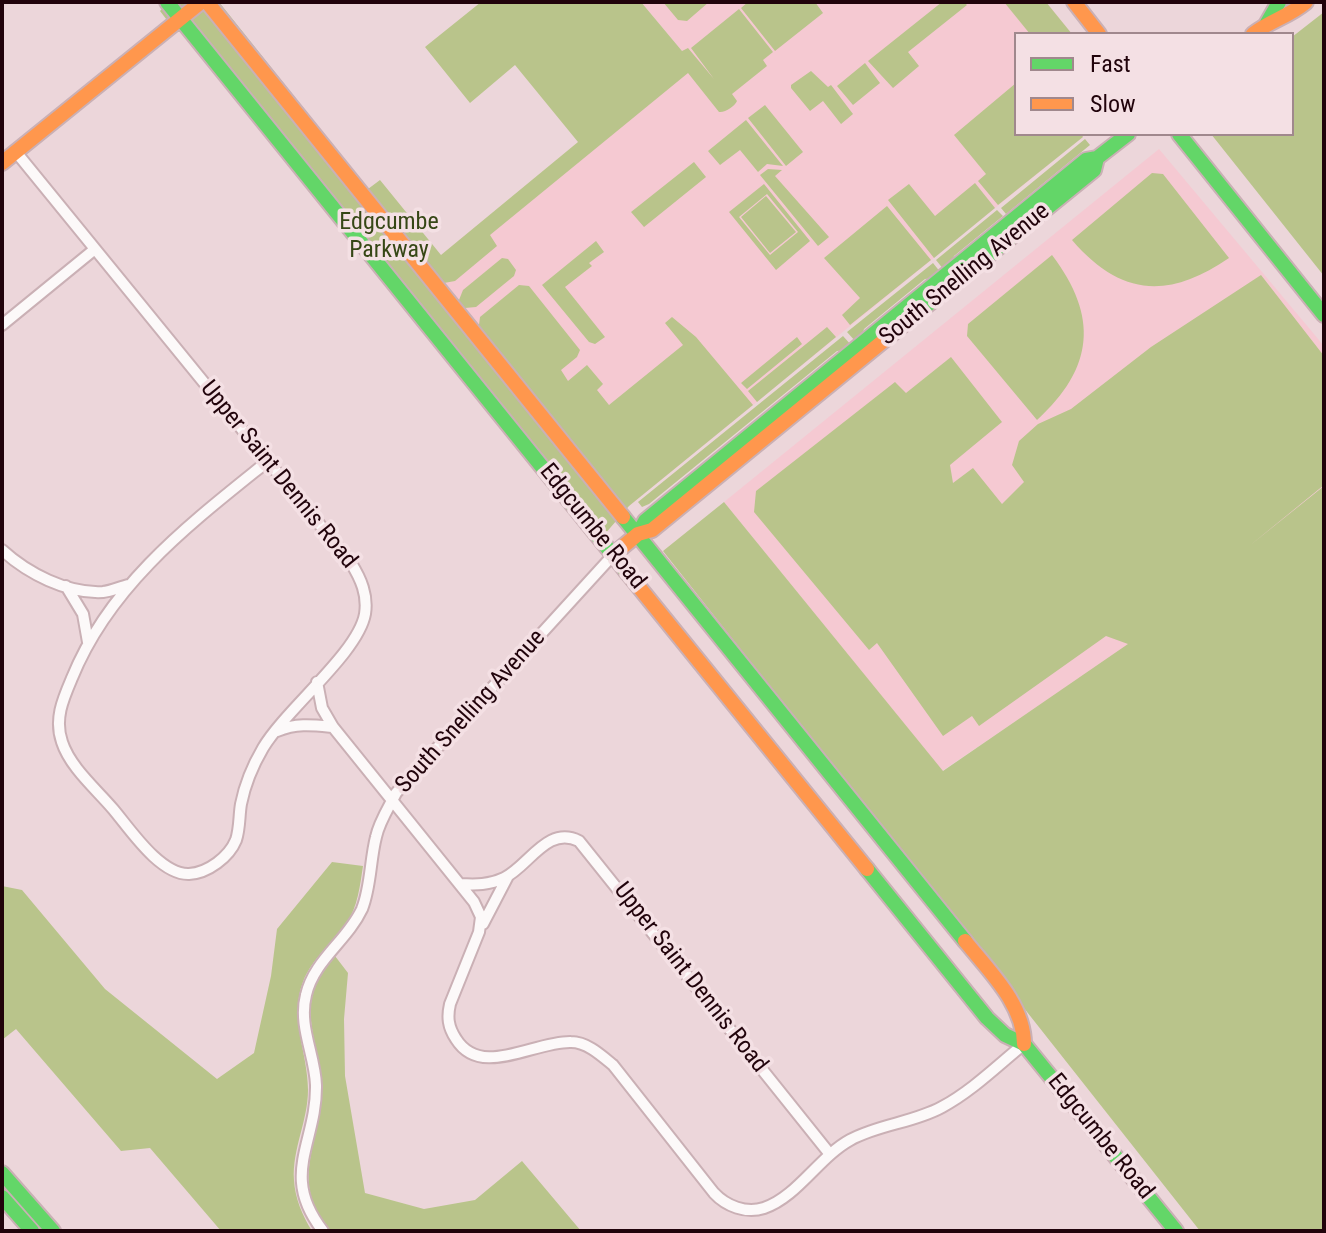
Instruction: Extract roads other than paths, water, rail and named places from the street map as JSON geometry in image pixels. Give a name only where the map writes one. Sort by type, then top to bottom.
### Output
[{"type":"street","name":"Edgcumbe Road","points":[[167,2],[987,1018],[1005,1035],[1024,1044],[1176,1231]]},
{"type":"street","name":"Edgcumbe Road","points":[[204,2],[990,972],[1026,1030],[1024,1044]]},
{"type":"street","points":[[2,163],[204,2]]},
{"type":"street","points":[[1074,2],[1097,32]]},
{"type":"street","points":[[1267,23],[1279,2]]},
{"type":"street","points":[[1256,32],[1267,23],[1290,15],[1300,4]]},
{"type":"street","name":"South Snelling Avenue","points":[[323,1231],[308,1207],[301,1174],[316,1089],[314,1063],[304,1020],[305,998],[316,970],[343,939],[364,904],[377,833],[404,783],[614,554],[638,534],[645,521],[1086,160],[1097,158],[1125,136]]},
{"type":"street","points":[[1181,136],[1324,315]]},
{"type":"street","points":[[1194,136],[1204,159],[1232,200]]},
{"type":"street","name":"Upper Saint Dennis Road","points":[[16,152],[268,461],[351,563],[364,589],[365,614],[356,637],[272,734],[247,782],[235,841],[212,867],[188,874],[168,868],[152,855],[71,760],[61,741],[61,704],[88,642],[111,606],[189,526],[268,461]]},
{"type":"street","points":[[2,325],[95,249]]},
{"type":"street","points":[[2,550],[29,570],[66,586],[104,592],[130,585]]},
{"type":"street","points":[[66,586],[83,614],[88,642]]},
{"type":"street","points":[[317,682],[322,708],[333,727],[474,902],[481,917],[479,932]]},
{"type":"street","points":[[272,734],[293,725],[333,727]]},
{"type":"street","name":"Upper Saint Dennis Road","points":[[460,884],[491,883],[508,876],[550,840],[558,837],[574,838],[585,845],[829,1153]]},
{"type":"street","points":[[508,876],[479,932],[450,1004],[449,1027],[456,1039],[473,1056],[494,1058],[546,1044],[572,1042],[599,1053],[613,1065],[714,1193],[727,1204],[738,1208],[761,1209],[780,1200],[829,1153],[850,1140],[943,1107],[1024,1044]]},
{"type":"street","points":[[2,1173],[53,1231]]},
{"type":"street","points":[[2,1197],[32,1231]]},
{"type":"park label","name":"Edgcumbe Parkway","points":[[389,237]]}]
